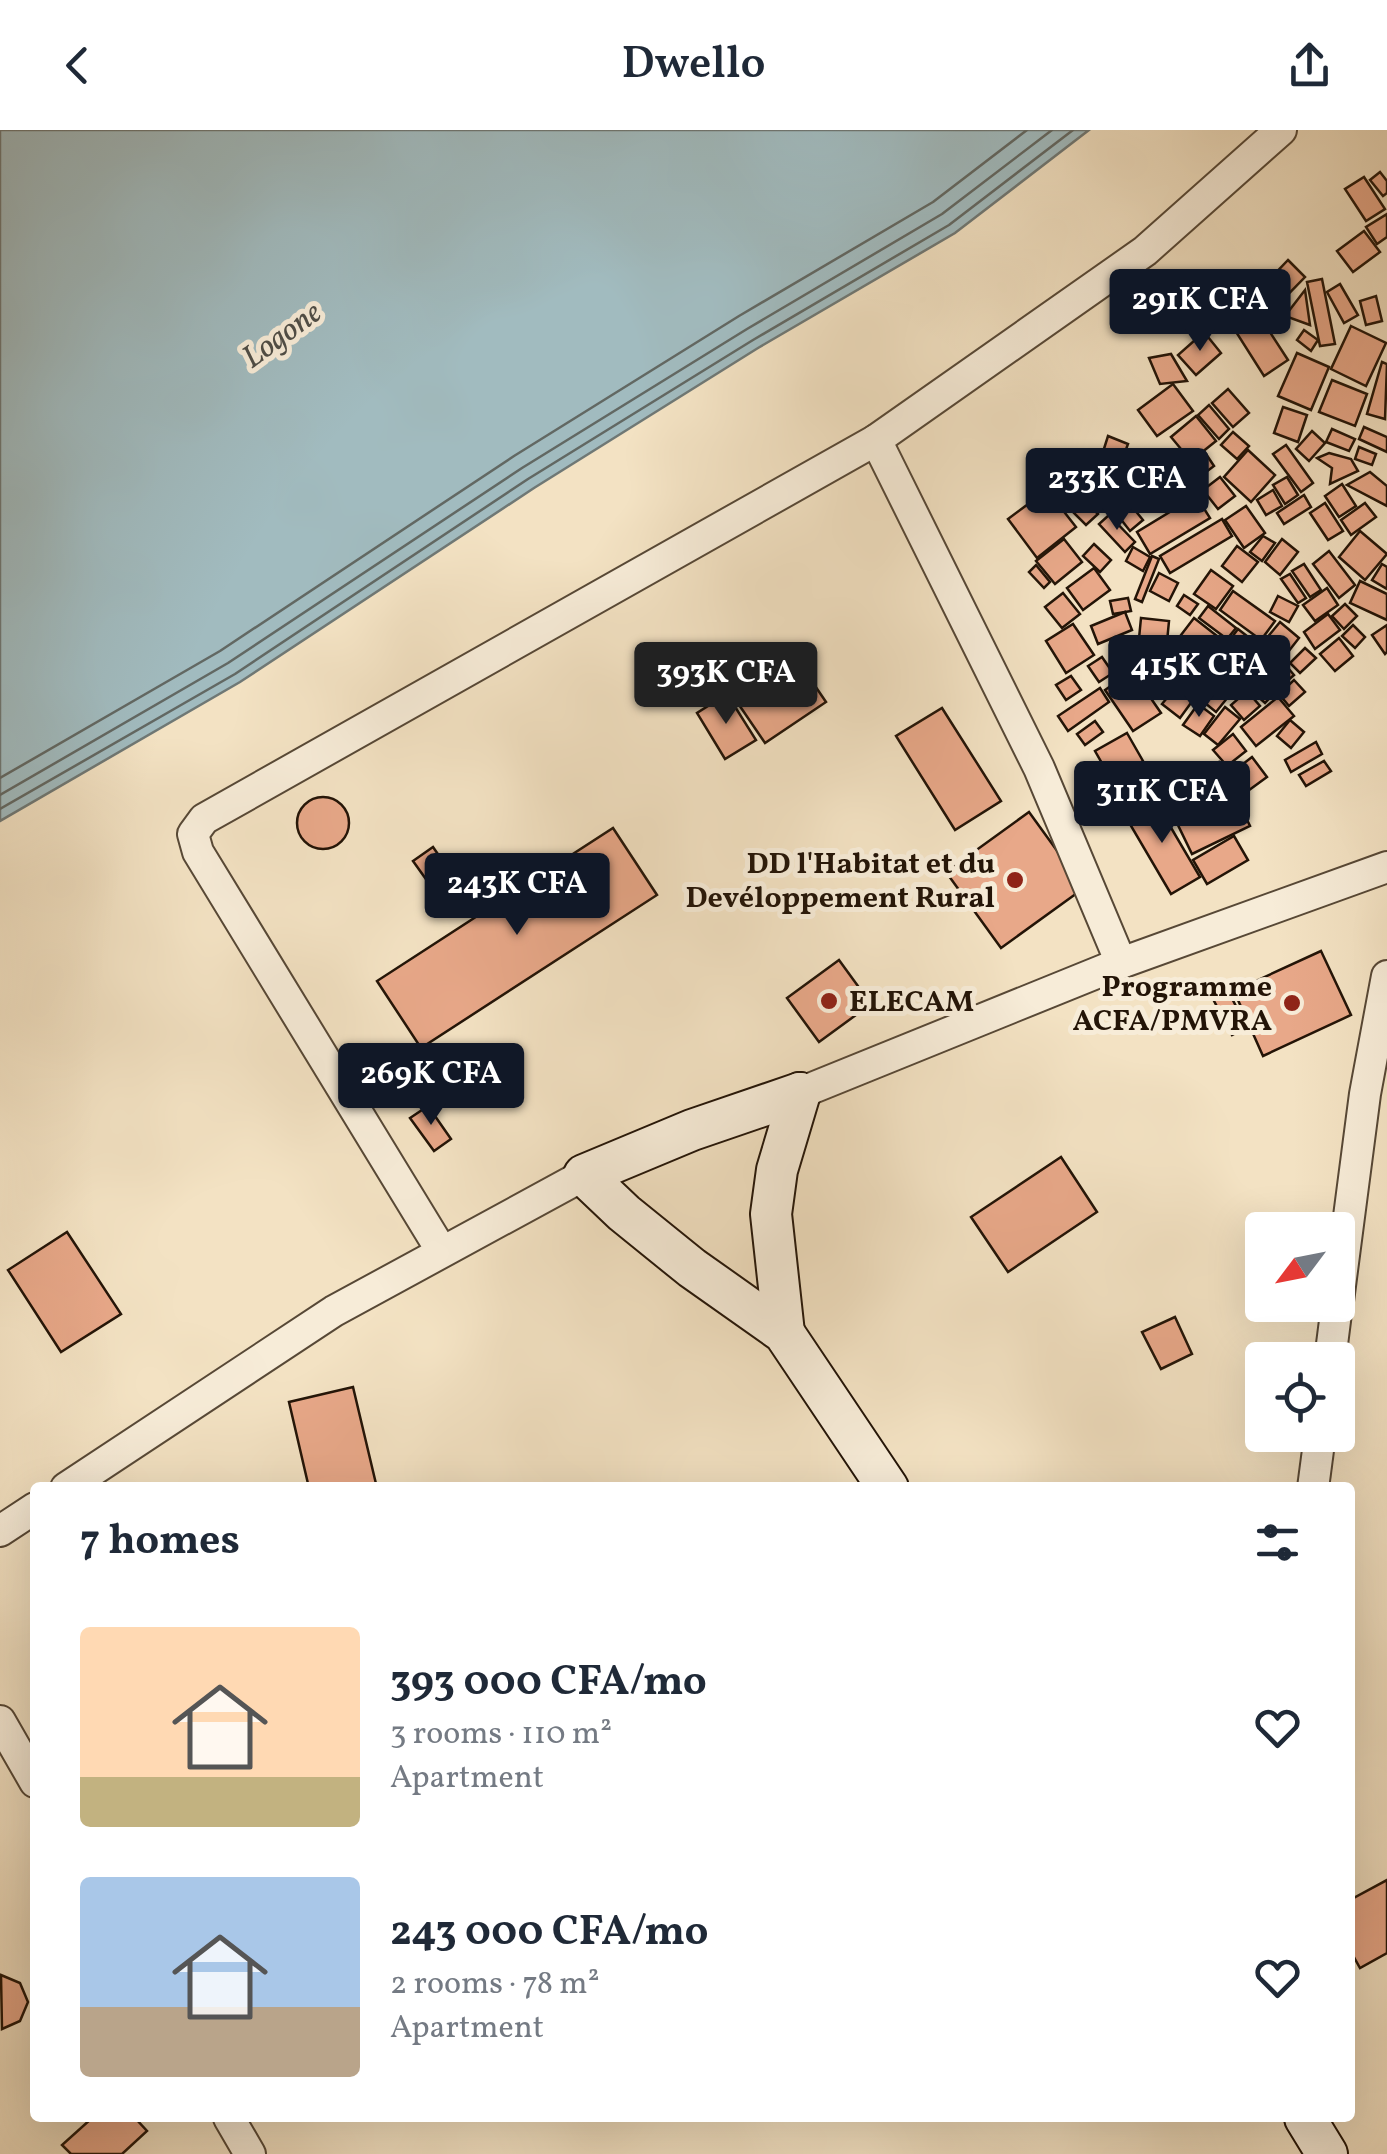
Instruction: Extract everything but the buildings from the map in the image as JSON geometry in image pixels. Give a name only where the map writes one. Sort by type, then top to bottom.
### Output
[{"type":"street","points":[[442,1250],[198,852],[193,834],[204,819],[876,440],[1145,251],[1281,130]]},
{"type":"street","points":[[876,440],[1038,768],[1122,962]]},
{"type":"street","points":[[75,1482],[334,1310],[584,1175],[692,1130],[800,1093],[1122,962],[1387,867]]},
{"type":"street","points":[[1349,1212],[1365,1094],[1387,976]]},
{"type":"street","points":[[784,1333],[771,1214],[777,1170],[800,1093]]},
{"type":"street","points":[[584,1175],[692,1268],[784,1333],[884,1482]]},
{"type":"street","points":[[1314,1482],[1318,1452]]},
{"type":"street","points":[[0,1531],[30,1511]]},
{"type":"street","points":[[0,1721],[30,1773]]},
{"type":"street","points":[[231,2122],[250,2154]]},
{"type":"street","points":[[1308,2122],[1328,2154]]},
{"type":"water","name":"Logone","points":[[0,130],[1089,130],[955,233],[758,348],[534,488],[240,682],[0,821]]},
{"type":"place","name":"DD l'Habitat et du Devéloppement Rural","points":[[1015,880]]},
{"type":"place","name":"ELECAM","points":[[829,1001]]},
{"type":"place","name":"Programme ACFA/PMVRA","points":[[1292,1003]]}]
